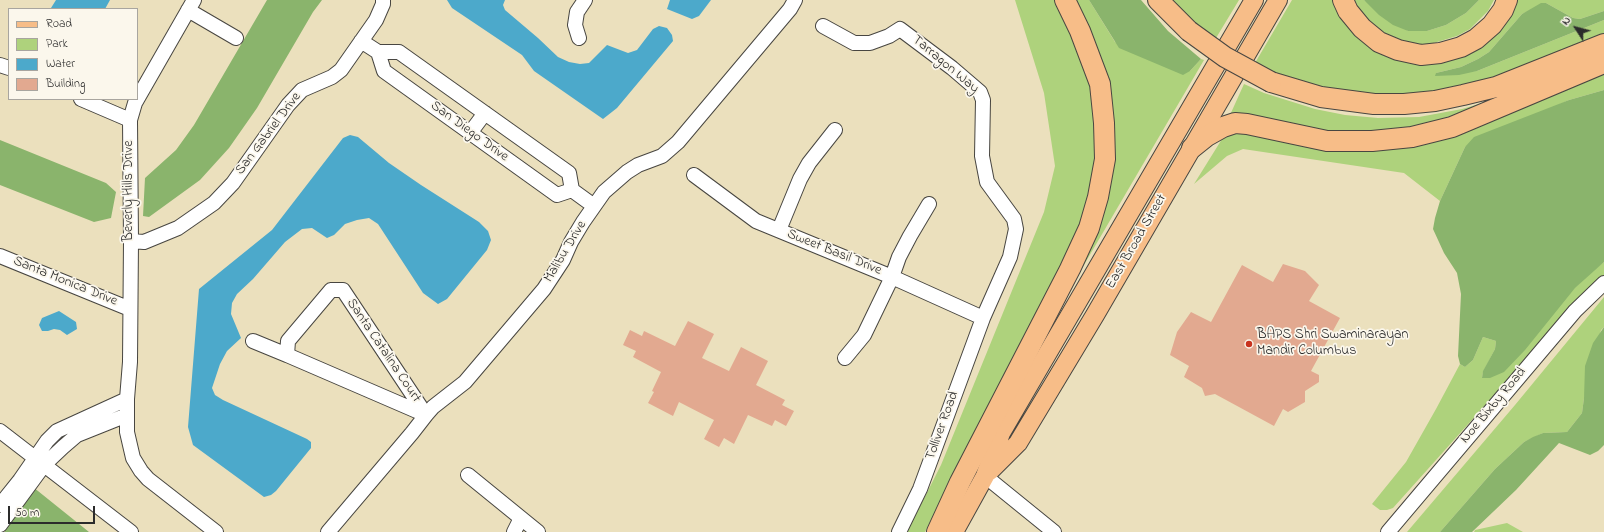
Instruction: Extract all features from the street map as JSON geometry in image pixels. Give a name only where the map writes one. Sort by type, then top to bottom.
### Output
[{"type":"highway","points":[[937,532],[960,482],[1070,269],[1089,228],[1098,197],[1105,159],[1104,123],[1100,84],[1083,37],[1065,0]]},
{"type":"highway","points":[[1158,0],[1189,31],[1226,57],[1271,82],[1321,97],[1374,104],[1404,104],[1463,96],[1496,87],[1604,44]]},
{"type":"highway","points":[[1343,0],[1348,11],[1362,28],[1379,42],[1398,50],[1421,56],[1440,53],[1461,47],[1476,39],[1492,25],[1503,10],[1507,0]]},
{"type":"highway","points":[[1192,148],[1207,136],[1235,123],[1247,124],[1326,141],[1372,141],[1412,137],[1452,127],[1604,63]]},
{"type":"main road","name":"East Broad Street","points":[[954,532],[985,476],[1002,433],[1254,0]]},
{"type":"main road","name":"East Broad Street","points":[[985,476],[1018,443],[1095,315],[1278,0]]},
{"type":"street","name":"San Gabriel Drive","points":[[131,242],[144,242],[178,228],[214,202],[233,182],[288,105],[297,95],[307,87],[332,77],[341,70],[376,20],[384,0]]},
{"type":"street","points":[[579,38],[575,25],[577,12],[585,0]]},
{"type":"street","name":"Malibu Drive","points":[[328,532],[433,406],[465,382],[544,289],[563,260],[571,242],[604,192],[627,172],[638,165],[662,156],[678,142],[790,10],[795,0]]},
{"type":"street","points":[[191,5],[236,38]]},
{"type":"street","name":"Beverly Hills Drive","points":[[138,98],[191,5]]},
{"type":"street","name":"Tarragon Way","points":[[823,26],[854,43],[870,43],[889,36],[900,29],[952,68],[980,92],[983,100],[982,156],[987,182],[1014,220],[1016,229],[1010,257],[983,318]]},
{"type":"street","points":[[361,41],[378,52]]},
{"type":"street","name":"San Diego Drive","points":[[378,52],[399,52],[485,113],[569,172],[572,190],[557,195],[384,71],[378,52]]},
{"type":"street","points":[[83,100],[130,120]]},
{"type":"street","name":"Beverly Hills Drive","points":[[137,100],[130,120],[131,242],[130,362],[127,399],[128,432],[133,458],[148,479],[216,532]]},
{"type":"street","points":[[470,133],[485,113]]},
{"type":"street","points":[[779,230],[800,180],[809,163],[836,130]]},
{"type":"street","name":"Sweet Basil Drive","points":[[694,175],[756,221],[892,277],[983,318]]},
{"type":"street","points":[[572,190],[594,206]]},
{"type":"street","points":[[845,358],[864,336],[892,277],[899,257],[929,204]]},
{"type":"street","name":"Santa Monica Drive","points":[[0,256],[130,309]]},
{"type":"street","name":"Noe Bixby Road","points":[[1388,532],[1575,311],[1604,283]]},
{"type":"street","name":"Santa Catalina Court","points":[[331,290],[342,290],[426,415],[287,355],[288,341],[331,290]]},
{"type":"street","name":"Tolliver Road","points":[[899,532],[920,489],[983,318]]},
{"type":"street","points":[[253,341],[287,355]]},
{"type":"street","points":[[0,525],[57,431],[127,399]]},
{"type":"street","points":[[0,505],[20,480],[39,462],[77,435],[127,415]]},
{"type":"street","points":[[0,431],[131,532]]},
{"type":"street","points":[[468,475],[538,532]]},
{"type":"street","points":[[985,476],[1054,532]]},
{"type":"street","points":[[514,532],[521,518]]},
{"type":"green space","points":[[267,0],[322,0],[313,12],[257,108],[229,148],[200,180],[149,217],[143,216],[145,178],[176,150],[194,125]]},
{"type":"green space","points":[[1015,0],[1056,0],[1089,72],[1098,131],[1092,186],[1077,238],[925,532],[907,532],[941,465],[1044,212],[1055,166],[1044,93]]},
{"type":"green space","points":[[1071,0],[1089,0],[1115,42],[1190,71],[1201,59],[1204,60],[1057,311],[1111,144]]},
{"type":"green space","points":[[1089,0],[1141,0],[1168,31],[1201,59],[1190,71],[1183,75],[1119,48]]},
{"type":"green space","points":[[1171,0],[1239,0],[1216,38],[1198,26]]},
{"type":"green space","points":[[1292,0],[1334,0],[1341,13],[1440,61],[1513,0],[1604,0],[1604,11],[1580,19],[1573,18],[1546,3],[1522,14],[1489,52],[1478,59],[1461,67],[1436,73],[1477,71],[1604,20],[1604,34],[1476,84],[1415,95],[1343,93],[1283,76],[1255,63]]},
{"type":"green space","points":[[1351,0],[1364,0],[1408,31],[1427,31],[1446,25],[1466,13],[1479,0],[1494,0],[1488,11],[1470,29],[1457,36],[1427,45],[1399,41],[1374,29]]},
{"type":"green space","points":[[1364,0],[1479,0],[1466,13],[1446,25],[1427,31],[1408,31],[1393,25],[1379,15]]},
{"type":"green space","points":[[1541,3],[1546,3],[1573,18],[1580,19],[1604,11],[1604,20],[1477,71],[1459,75],[1435,76],[1436,73],[1461,67],[1489,52],[1522,14]]},
{"type":"green space","points":[[1604,72],[1604,90],[1569,100],[1465,147],[1440,201],[1404,173],[1243,149],[1227,156],[1194,184],[1222,139],[1238,131],[1359,150]]},
{"type":"green space","points":[[1244,84],[1264,93],[1315,109],[1345,115],[1378,118],[1419,117],[1462,109],[1486,102],[1489,106],[1432,126],[1353,135],[1230,115]]},
{"type":"green space","points":[[1604,90],[1604,262],[1575,288],[1525,350],[1504,372],[1490,378],[1482,378],[1483,371],[1495,349],[1496,341],[1483,337],[1473,360],[1465,367],[1460,364],[1458,356],[1461,294],[1457,273],[1444,253],[1433,229],[1440,201],[1465,147],[1474,137],[1569,100]]},
{"type":"green space","points":[[0,140],[106,183],[116,192],[111,218],[94,222],[0,185]]},
{"type":"green space","points":[[1604,262],[1604,275],[1587,290],[1393,508],[1380,510],[1372,504],[1406,462],[1460,364],[1465,367],[1473,360],[1483,337],[1496,341],[1495,349],[1483,372],[1482,378],[1593,270]]},
{"type":"green space","points":[[1604,297],[1604,327],[1601,330],[1584,398],[1582,413],[1567,432],[1543,433],[1524,442],[1495,469],[1440,532],[1407,532],[1515,405]]},
{"type":"green space","points":[[1604,327],[1604,445],[1598,451],[1590,455],[1559,443],[1516,490],[1472,532],[1440,532],[1495,469],[1524,442],[1543,433],[1567,432],[1582,413],[1585,366],[1593,343]]},
{"type":"green space","points":[[33,487],[89,532],[5,532],[5,524]]},
{"type":"green space","points":[[1507,523],[1523,532],[1474,532],[1475,530]]},
{"type":"water","points":[[56,0],[110,0],[106,8],[51,8]]},
{"type":"water","points":[[447,0],[505,0],[503,5],[505,10],[558,57],[569,62],[580,64],[589,63],[607,45],[628,53],[637,50],[653,29],[659,26],[667,28],[672,35],[673,41],[617,108],[603,119],[534,71],[522,55],[452,8]]},
{"type":"water","points":[[670,0],[711,0],[699,16],[692,19],[667,9]]},
{"type":"water","points":[[350,135],[358,137],[389,163],[479,222],[488,231],[491,240],[487,250],[447,299],[438,304],[423,293],[378,224],[369,218],[345,224],[334,235],[327,238],[312,228],[302,229],[285,242],[253,279],[237,294],[232,303],[231,314],[241,338],[227,351],[220,364],[212,388],[215,395],[311,442],[311,448],[276,491],[271,495],[264,497],[193,445],[188,427],[199,289],[272,230],[343,138]]},
{"type":"water","points":[[59,311],[76,322],[77,329],[67,335],[60,330],[54,329],[42,331],[39,325],[42,318]]},
{"type":"building","name":"BAPS Shri Swaminarayan Mandir Columbus","points":[[1283,264],[1305,271],[1319,285],[1309,301],[1340,318],[1311,371],[1319,375],[1319,382],[1305,391],[1305,402],[1288,412],[1283,409],[1274,426],[1215,394],[1205,396],[1202,388],[1184,377],[1189,366],[1170,355],[1177,332],[1191,312],[1211,322],[1242,265],[1273,282]]},
{"type":"building","points":[[688,321],[714,334],[702,358],[729,371],[741,347],[768,361],[756,385],[785,400],[782,405],[794,411],[786,426],[775,420],[772,426],[748,415],[734,444],[724,438],[719,447],[704,439],[714,420],[679,402],[673,416],[648,403],[654,392],[652,391],[661,372],[633,357],[636,351],[623,345],[630,330],[642,336],[644,331],[675,346]]},
{"type":"place","name":"BAPS Shri Swaminarayan Mandir Columbus","points":[[1249,344]]}]
